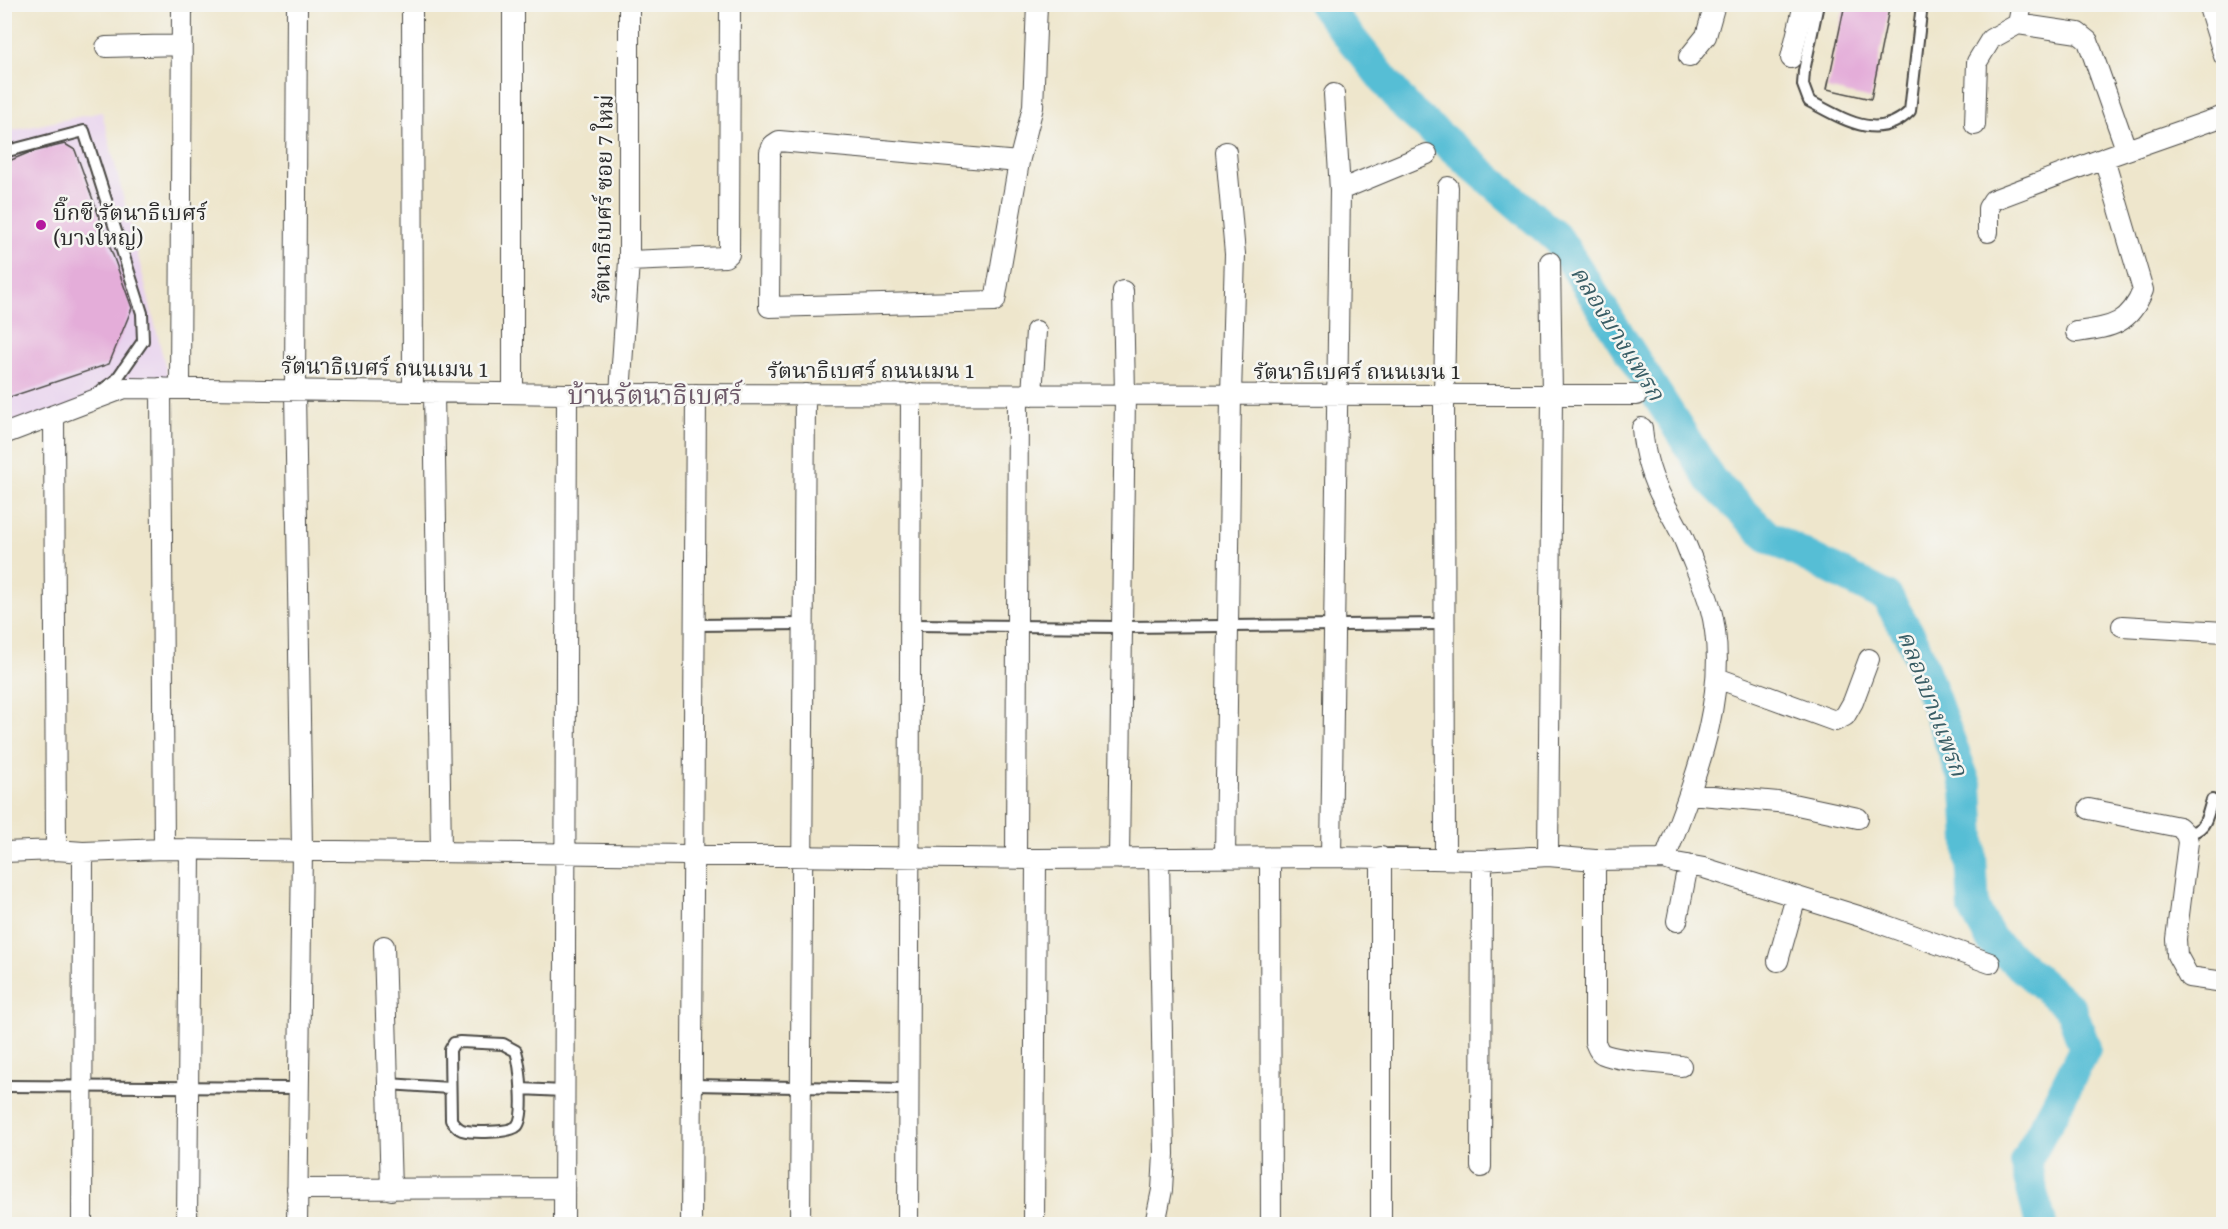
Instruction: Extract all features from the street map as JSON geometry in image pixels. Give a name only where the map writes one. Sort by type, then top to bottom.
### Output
[{"type":"street","points":[[164,849],[170,388],[182,4]]},
{"type":"street","points":[[297,4],[295,390],[302,850],[297,1224]]},
{"type":"street","points":[[412,4],[413,392]]},
{"type":"street","points":[[513,4],[513,393]]},
{"type":"street","name":"รัตนาธิเบศร์ ซอย 7 ใหม่","points":[[620,394],[629,261],[629,4]]},
{"type":"street","points":[[629,261],[725,257],[729,254],[730,4]]},
{"type":"street","points":[[1018,162],[779,141],[773,145],[770,153],[769,307],[995,301],[1018,162],[1033,107],[1037,4]]},
{"type":"street","points":[[1689,57],[1706,36],[1715,4]]},
{"type":"street","points":[[1791,58],[1804,4]]},
{"type":"street","points":[[2018,24],[2022,4]]},
{"type":"street","points":[[2208,4],[2223,56]]},
{"type":"street","points":[[1975,125],[1977,62],[1990,39],[2018,24],[2078,33],[2088,41],[2126,149]]},
{"type":"street","points":[[106,47],[182,45]]},
{"type":"street","points":[[1331,857],[1340,190],[1334,94]]},
{"type":"street","points":[[1988,232],[1988,208],[1993,200],[2126,149],[2223,116]]},
{"type":"street","points":[[1225,858],[1235,254],[1226,152]]},
{"type":"street","points":[[1340,190],[1427,154]]},
{"type":"street","points":[[2076,332],[2112,327],[2136,306],[2143,290],[2104,158]]},
{"type":"street","points":[[1445,859],[1444,395],[1448,187]]},
{"type":"street","points":[[1548,856],[1552,395],[1550,262]]},
{"type":"street","points":[[1119,859],[1125,395],[1123,291]]},
{"type":"street","points":[[1016,858],[1017,625],[1025,395],[1036,331]]},
{"type":"street","name":"รัตนาธิเบศร์ ถนนเมน 1","points":[[4,434],[125,388],[567,394],[1637,395]]},
{"type":"street","points":[[434,392],[441,852]]},
{"type":"street","points":[[564,1224],[567,394]]},
{"type":"street","points":[[692,1224],[696,394]]},
{"type":"street","points":[[800,1224],[804,394]]},
{"type":"street","points":[[908,1224],[911,394]]},
{"type":"street","points":[[54,415],[56,850]]},
{"type":"street","points":[[1642,428],[1643,449],[1649,469],[1682,534],[1710,606],[1718,659],[1717,678],[1700,765],[1665,859]]},
{"type":"street","points":[[2122,626],[2223,632]]},
{"type":"street","points":[[1717,678],[1835,721],[1845,716],[1853,702],[1869,659]]},
{"type":"street","points":[[1690,794],[1788,803],[1858,818]]},
{"type":"street","points":[[2090,809],[2178,827],[2186,834],[2188,842],[2176,939],[2177,955],[2189,977],[2223,982]]},
{"type":"street","points":[[4,852],[164,849],[1036,859],[1381,857],[1482,860],[1548,856],[1595,860],[1665,859],[1704,868],[1934,941],[1990,963]]},
{"type":"street","points":[[187,1224],[190,850]]},
{"type":"street","points":[[82,1224],[83,852]]},
{"type":"street","points":[[1381,857],[1381,1224]]},
{"type":"street","points":[[1034,1224],[1036,859]]},
{"type":"street","points":[[1155,1224],[1162,1190],[1164,1154],[1159,859]]},
{"type":"street","points":[[1270,859],[1271,1224]]},
{"type":"street","points":[[1481,1167],[1482,860]]},
{"type":"street","points":[[1595,860],[1595,1042],[1597,1049],[1616,1057],[1681,1066]]},
{"type":"street","points":[[1677,921],[1688,865]]},
{"type":"street","points":[[1778,961],[1796,897]]},
{"type":"street","points":[[384,946],[391,1190]]},
{"type":"street","points":[[297,1189],[564,1188]]},
{"type":"lane","points":[[1818,4],[1804,71],[1803,85],[1809,101],[1848,122],[1878,128],[1900,121],[1910,111],[1922,4]]},
{"type":"lane","points":[[4,152],[84,131],[142,313],[142,341],[116,380],[96,395],[4,428]]},
{"type":"lane","points":[[695,625],[803,624]]},
{"type":"lane","points":[[910,625],[1228,627],[1445,624]]},
{"type":"lane","points":[[2186,834],[2197,832],[2204,827],[2212,800]]},
{"type":"lane","points":[[454,1043],[503,1044],[512,1047],[518,1058],[521,1089],[520,1120],[517,1126],[508,1130],[478,1131],[461,1130],[455,1126],[452,1120],[449,1089],[450,1050],[454,1043]]},
{"type":"lane","points":[[388,1084],[449,1089]]},
{"type":"lane","points":[[693,1085],[908,1089]]},
{"type":"lane","points":[[4,1086],[299,1088]]},
{"type":"lane","points":[[521,1089],[563,1091]]},
{"type":"shaded area","points":[[102,112],[172,393],[125,395],[5,439],[5,132]]},
{"type":"building","points":[[1845,4],[1890,4],[1871,99],[1827,89]]},
{"type":"building","points":[[65,144],[75,150],[132,308],[109,364],[4,399],[4,163],[28,153]]},
{"type":"waterway","name":"คลองบางแพรก","points":[[1323,4],[1407,108],[1558,239],[1711,480],[1767,536],[1887,597],[1913,641],[1967,788],[1974,909],[1992,941],[2071,1009],[2085,1048],[2025,1162],[2041,1224]]},
{"type":"place","name":"บิ๊กซี รัตนาธิเบศร์ (บางใหญ่)","points":[[41,225]]},
{"type":"district","name":"บ้านรัตนาธิเบศร์","points":[[655,394]]}]
